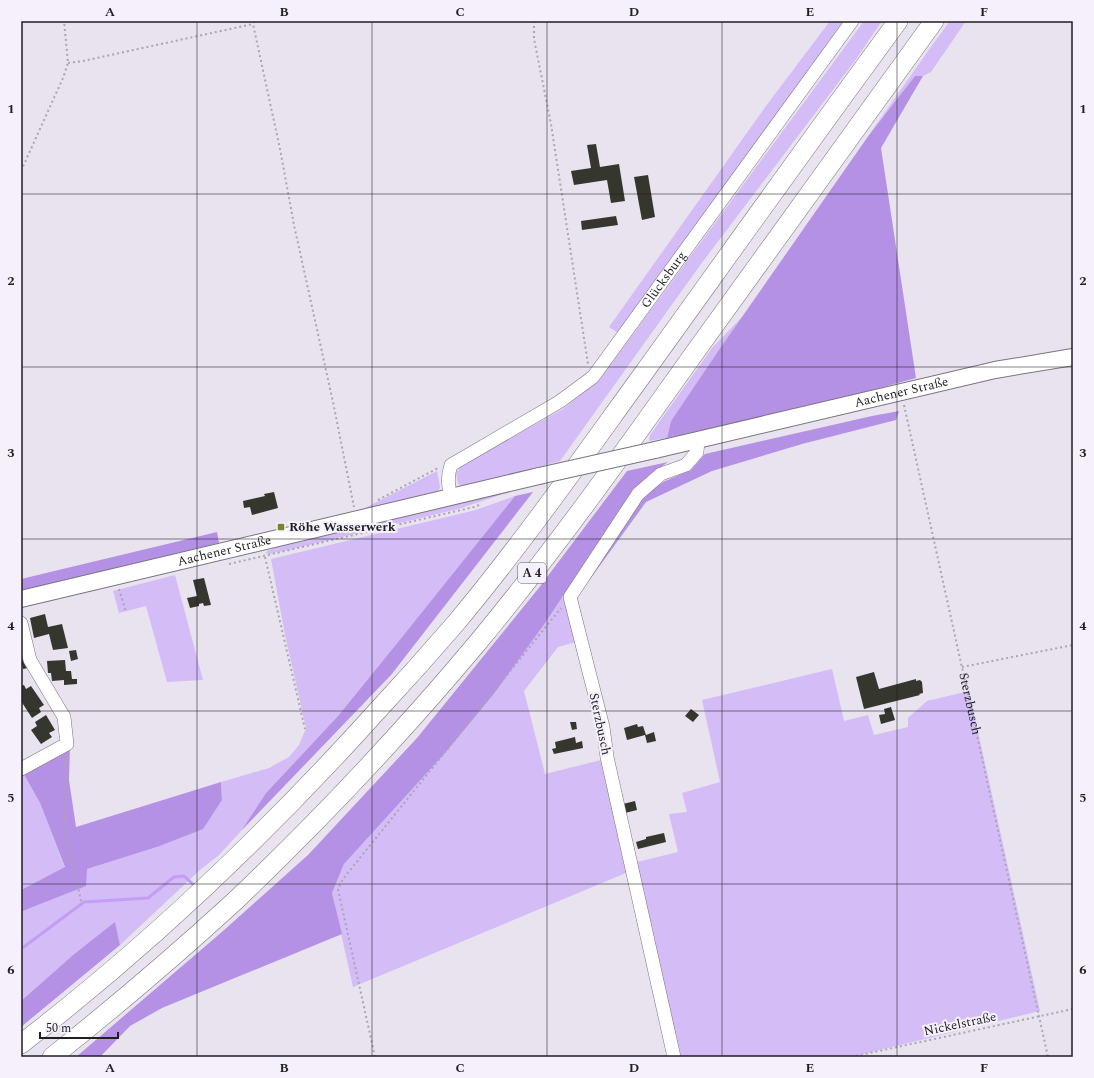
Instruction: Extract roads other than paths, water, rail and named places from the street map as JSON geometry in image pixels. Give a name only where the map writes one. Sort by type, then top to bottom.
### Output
[{"type":"highway","name":"A 4","points":[[21,1044],[90,989],[157,931],[212,881],[274,821],[338,755],[455,624],[586,453],[898,21]]},
{"type":"highway","name":"A 4","points":[[52,1057],[114,1007],[181,949],[298,838],[421,708],[480,639],[609,472],[934,21]]},
{"type":"main road","name":"Aachener Straße","points":[[21,599],[994,370],[1073,357]]},
{"type":"street","name":"Glücksburg","points":[[451,497],[448,485],[450,465],[559,402],[593,377],[852,21]]},
{"type":"street","name":"Sterzbusch","points":[[674,1057],[661,992],[607,757],[603,727],[570,597],[638,494],[661,474],[686,465],[697,452],[698,440]]},
{"type":"street","points":[[21,623],[24,656],[33,666],[64,718],[67,744],[21,769]]},
{"type":"waterway","points":[[21,949],[84,902],[148,898],[174,877],[184,876],[195,886]]},
{"type":"place","name":"Röhe Wasserwerk","points":[[281,527]]}]
